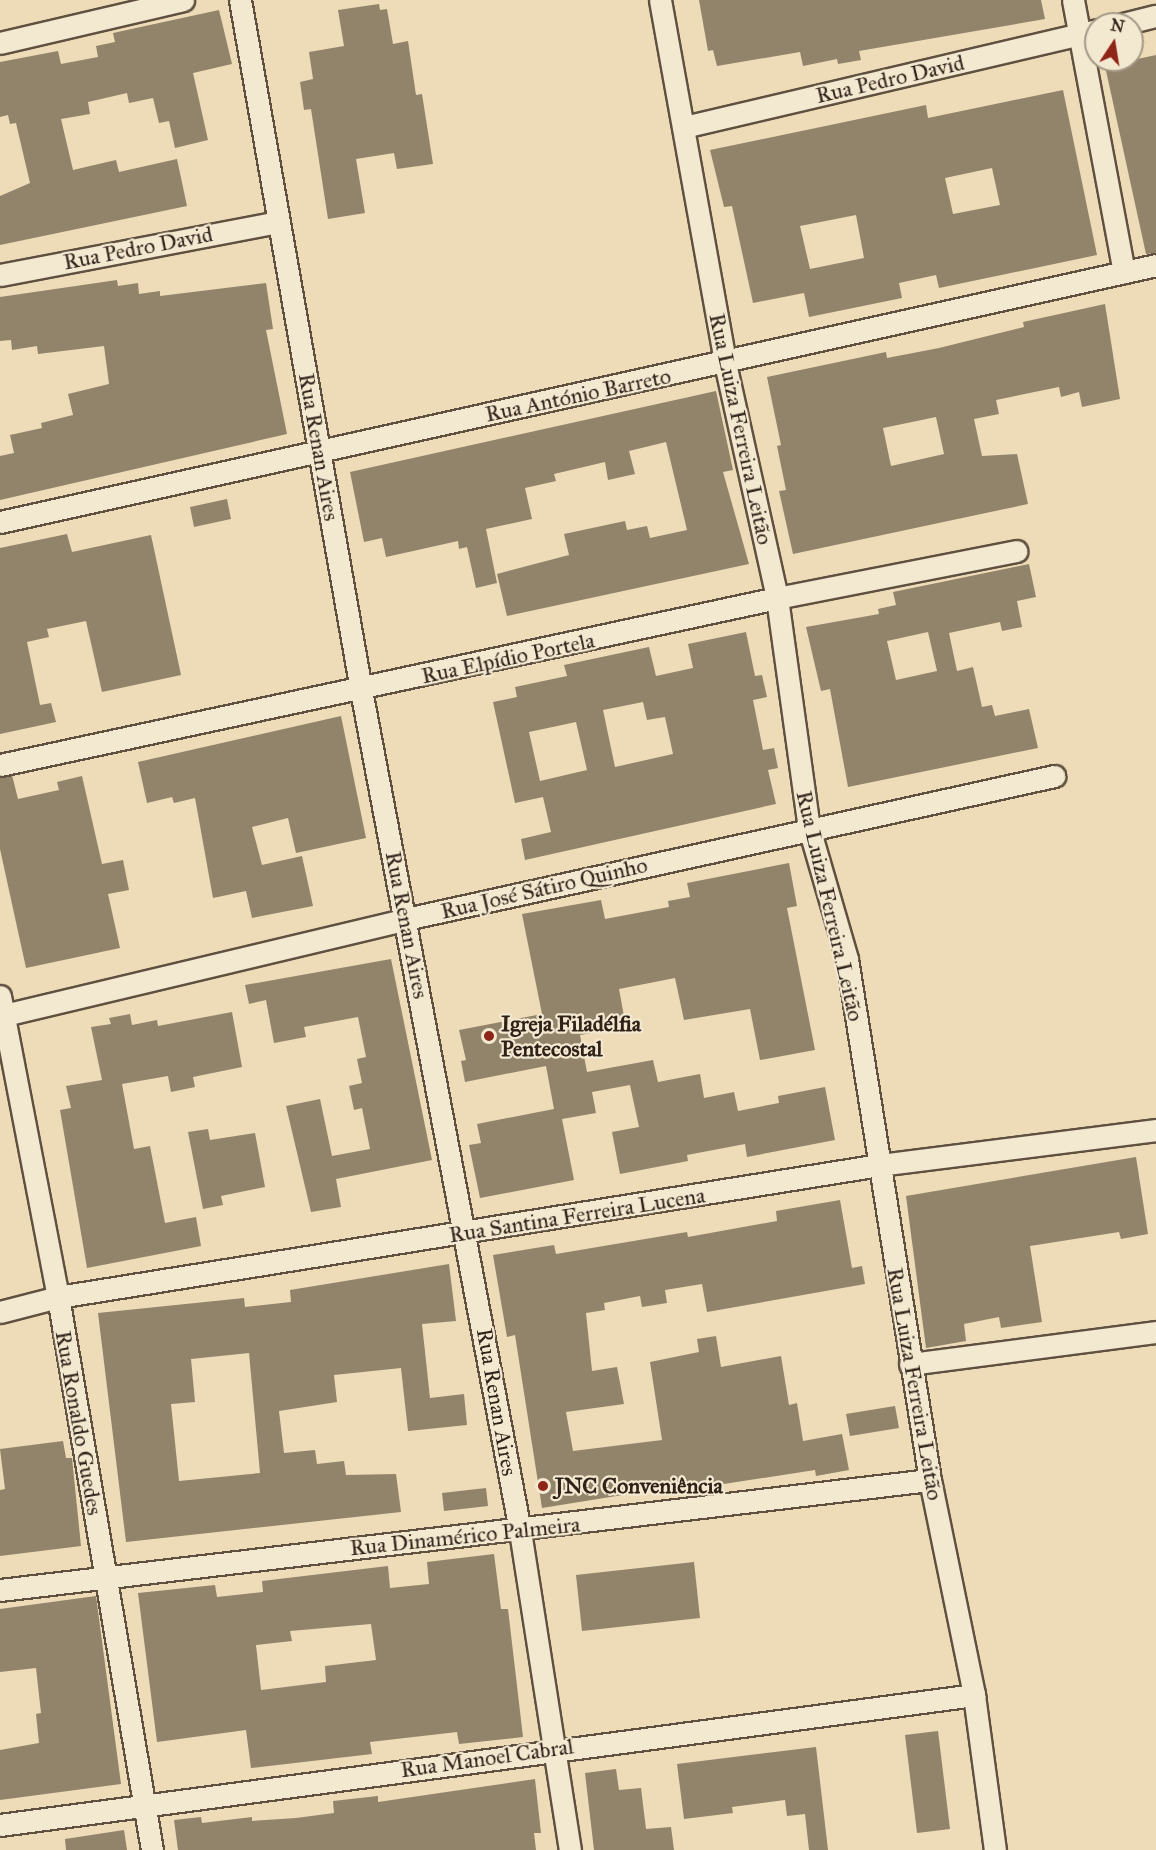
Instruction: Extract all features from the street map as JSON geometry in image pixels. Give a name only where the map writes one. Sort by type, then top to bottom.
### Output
[{"type":"street","points":[[0,43],[183,0]]},
{"type":"street","name":"Rua Renan Aires","points":[[240,0],[277,222],[321,450],[361,690],[467,1233],[520,1531],[570,1850]]},
{"type":"street","name":"Rua Luiza Ferreira Leitão","points":[[660,0],[725,363],[777,598],[809,828],[847,959],[930,1480],[974,1695],[995,1850]]},
{"type":"street","points":[[1073,0],[1084,23]]},
{"type":"street","name":"Rua Pedro David","points":[[684,127],[1084,33]]},
{"type":"street","points":[[1094,72],[1124,272]]},
{"type":"street","name":"Rua Pedro David","points":[[0,275],[277,222]]},
{"type":"street","name":"Rua António Barreto","points":[[0,522],[725,363],[1156,265]]},
{"type":"street","name":"Rua Elpídio Portela","points":[[0,765],[361,690],[777,598],[1016,551]]},
{"type":"street","name":"Rua José Sátiro Quinho","points":[[1,1009],[809,828],[1054,776]]},
{"type":"street","name":"Rua Ronaldo Guedes","points":[[1,1009],[58,1297],[152,1850]]},
{"type":"street","name":"Rua Santina Ferreira Lucena","points":[[0,1312],[58,1297],[879,1165],[1156,1130]]},
{"type":"street","points":[[910,1364],[1156,1332]]},
{"type":"street","name":"Rua Dinamérico Palmeira","points":[[0,1590],[106,1576],[520,1531],[930,1480]]},
{"type":"street","name":"Rua Manoel Cabral","points":[[0,1825],[555,1749],[974,1695]]},
{"type":"building","points":[[699,0],[1041,0],[1045,19],[859,51],[861,60],[838,64],[837,59],[803,66],[800,52],[717,66],[713,50],[708,51]]},
{"type":"building","points":[[379,4],[380,10],[387,9],[393,44],[408,41],[416,95],[422,94],[433,164],[397,169],[394,153],[356,159],[365,213],[328,219],[311,109],[304,110],[300,82],[313,79],[309,52],[344,46],[338,10]]},
{"type":"building","points":[[219,10],[232,64],[193,73],[208,140],[175,148],[169,121],[159,123],[153,98],[129,103],[127,93],[88,102],[90,114],[61,119],[73,170],[116,160],[119,172],[177,159],[187,206],[0,245],[0,196],[30,183],[16,123],[10,124],[8,115],[0,117],[0,62],[58,51],[61,64],[98,57],[96,46],[115,42],[113,33]]},
{"type":"building","points":[[1156,55],[1156,253],[1146,254],[1106,72],[1144,72],[1144,58]]},
{"type":"building","points":[[1063,90],[1097,255],[939,288],[936,275],[899,283],[902,298],[809,317],[804,293],[753,303],[732,206],[724,207],[710,150],[926,105],[928,118]],"holes":[[[992,168],[1000,205],[953,214],[945,178]],[[856,215],[864,258],[810,269],[800,226]]]},
{"type":"building","points":[[117,280],[118,286],[138,283],[139,294],[160,291],[160,296],[266,283],[273,329],[266,330],[287,434],[0,500],[0,456],[14,453],[10,435],[42,428],[41,423],[73,415],[68,394],[109,384],[104,346],[38,354],[37,346],[12,350],[11,340],[0,341],[0,297]]},
{"type":"building","points":[[1105,304],[1120,399],[1082,407],[1079,392],[1061,397],[1059,387],[996,400],[999,414],[974,419],[982,456],[1017,454],[1028,504],[793,554],[779,491],[786,490],[777,446],[781,445],[767,377],[886,352],[887,358],[939,348],[1024,327],[1023,322]],"holes":[[[936,417],[944,454],[891,466],[883,428]]]},
{"type":"building","points":[[716,391],[733,470],[723,472],[749,564],[507,616],[497,574],[569,555],[564,534],[625,521],[627,530],[647,526],[650,538],[687,530],[666,442],[629,451],[635,474],[608,480],[605,462],[554,474],[556,481],[525,488],[532,519],[486,529],[497,583],[476,588],[467,547],[459,549],[458,541],[386,557],[382,538],[364,542],[350,472]]},
{"type":"building","points":[[227,499],[231,519],[194,527],[190,507]]},
{"type":"building","points":[[67,534],[72,552],[151,535],[181,675],[102,692],[86,621],[47,629],[49,637],[27,642],[40,705],[51,703],[56,722],[0,734],[0,548]]},
{"type":"building","points":[[1029,564],[1036,597],[1017,601],[1022,627],[1002,631],[1000,622],[949,633],[957,671],[973,667],[982,707],[992,705],[995,716],[1029,709],[1038,748],[848,787],[830,689],[821,691],[806,627],[879,614],[878,609],[896,605],[893,592]],"holes":[[[928,632],[937,671],[896,680],[887,641]]]},
{"type":"building","points":[[746,632],[755,676],[762,675],[767,697],[753,700],[763,750],[774,748],[778,768],[768,770],[776,804],[525,860],[521,839],[551,832],[543,797],[515,803],[493,702],[517,697],[515,687],[567,676],[564,665],[649,647],[656,676],[693,668],[688,644]],"holes":[[[643,702],[647,720],[665,717],[673,754],[615,767],[603,710]],[[576,722],[587,770],[540,781],[529,732]]]},
{"type":"building","points":[[341,716],[366,838],[296,853],[288,818],[252,827],[262,865],[302,856],[313,906],[252,918],[246,891],[213,898],[195,798],[174,803],[172,797],[147,803],[138,762]]},
{"type":"building","points":[[12,775],[18,799],[59,790],[57,782],[82,776],[102,864],[123,860],[129,890],[108,894],[120,948],[26,968],[0,849],[0,777]]},
{"type":"building","points":[[789,863],[797,906],[787,908],[815,1050],[760,1060],[750,1009],[684,1020],[675,978],[619,989],[626,1027],[580,1035],[587,1072],[653,1060],[658,1082],[700,1074],[704,1098],[734,1092],[738,1111],[779,1103],[778,1096],[825,1087],[835,1140],[747,1157],[745,1144],[687,1155],[688,1161],[620,1174],[612,1132],[639,1127],[630,1085],[592,1092],[596,1113],[562,1119],[574,1180],[480,1198],[469,1145],[481,1143],[477,1124],[554,1109],[546,1066],[465,1082],[461,1061],[466,1060],[459,1030],[542,1014],[522,914],[601,900],[605,919],[669,907],[668,901],[690,897],[687,883]]},
{"type":"building","points":[[391,959],[432,1160],[336,1179],[341,1207],[311,1212],[286,1106],[320,1099],[332,1156],[370,1149],[362,1108],[354,1110],[349,1086],[362,1083],[357,1059],[366,1057],[358,1017],[304,1027],[306,1037],[274,1043],[266,1000],[249,1004],[245,985]]},
{"type":"building","points":[[232,1012],[242,1067],[193,1077],[195,1087],[171,1092],[168,1076],[122,1084],[134,1149],[150,1146],[165,1223],[196,1217],[201,1246],[87,1268],[60,1110],[71,1108],[66,1086],[102,1080],[91,1027],[111,1024],[109,1018],[130,1014],[132,1025],[157,1020],[158,1026]]},
{"type":"building","points":[[208,1129],[210,1140],[255,1133],[265,1187],[221,1196],[223,1205],[203,1209],[188,1132]]},
{"type":"building","points":[[1136,1157],[1148,1234],[1121,1239],[1119,1232],[1030,1246],[1042,1322],[1001,1328],[999,1317],[964,1324],[966,1341],[926,1348],[906,1196]]},
{"type":"building","points":[[840,1200],[852,1268],[862,1266],[865,1284],[707,1312],[702,1284],[665,1290],[667,1303],[642,1307],[640,1296],[604,1303],[605,1310],[586,1313],[592,1371],[617,1367],[624,1404],[566,1412],[573,1451],[662,1440],[650,1362],[699,1352],[697,1339],[716,1336],[721,1367],[781,1356],[789,1405],[797,1403],[803,1441],[842,1434],[849,1470],[816,1476],[815,1470],[666,1493],[666,1488],[542,1508],[515,1335],[507,1337],[493,1255],[554,1245],[556,1254],[687,1232],[688,1237],[777,1221],[776,1211]]},
{"type":"building","points":[[449,1264],[456,1321],[422,1324],[430,1398],[464,1394],[467,1425],[408,1431],[401,1368],[334,1375],[337,1402],[279,1411],[284,1453],[315,1450],[317,1464],[344,1461],[346,1475],[396,1474],[401,1512],[126,1542],[98,1313],[244,1298],[245,1307],[291,1302],[290,1290]],"holes":[[[249,1353],[260,1473],[179,1481],[171,1404],[195,1402],[191,1359]]]},
{"type":"building","points":[[895,1406],[899,1428],[850,1436],[846,1414]]},
{"type":"building","points":[[63,1441],[66,1458],[72,1458],[81,1546],[0,1556],[0,1490],[5,1489],[0,1449]]},
{"type":"building","points":[[486,1488],[488,1506],[444,1511],[442,1493]]},
{"type":"building","points":[[494,1554],[501,1609],[508,1609],[523,1737],[459,1744],[457,1732],[370,1742],[372,1754],[251,1768],[246,1730],[157,1742],[138,1593],[215,1585],[217,1597],[263,1592],[262,1581],[388,1566],[390,1588],[429,1584],[427,1562]],"holes":[[[371,1624],[376,1660],[325,1666],[326,1682],[261,1690],[256,1645],[292,1641],[290,1631]]]},
{"type":"building","points":[[694,1562],[700,1618],[582,1631],[576,1575]]},
{"type":"building","points":[[96,1596],[121,1784],[0,1800],[0,1750],[39,1743],[36,1714],[41,1713],[36,1668],[0,1672],[0,1609]]},
{"type":"building","points":[[938,1731],[950,1829],[917,1833],[905,1735]]},
{"type":"building","points":[[816,1747],[828,1850],[809,1850],[805,1814],[787,1816],[785,1800],[732,1807],[733,1813],[684,1819],[677,1764]]},
{"type":"building","points":[[616,1769],[619,1790],[641,1788],[646,1829],[671,1827],[674,1850],[594,1850],[585,1773]]},
{"type":"building","points":[[535,1779],[541,1833],[534,1833],[536,1850],[178,1850],[174,1820],[201,1817],[202,1823],[252,1817],[252,1821],[296,1818],[334,1813],[333,1801],[378,1796],[378,1802]]},
{"type":"building","points":[[124,1830],[127,1850],[66,1850],[65,1839]]},
{"type":"place","name":"Igreja Filadélfia Pentecostal","points":[[489,1036]]},
{"type":"place","name":"JNC Conveniência","points":[[543,1486]]}]
